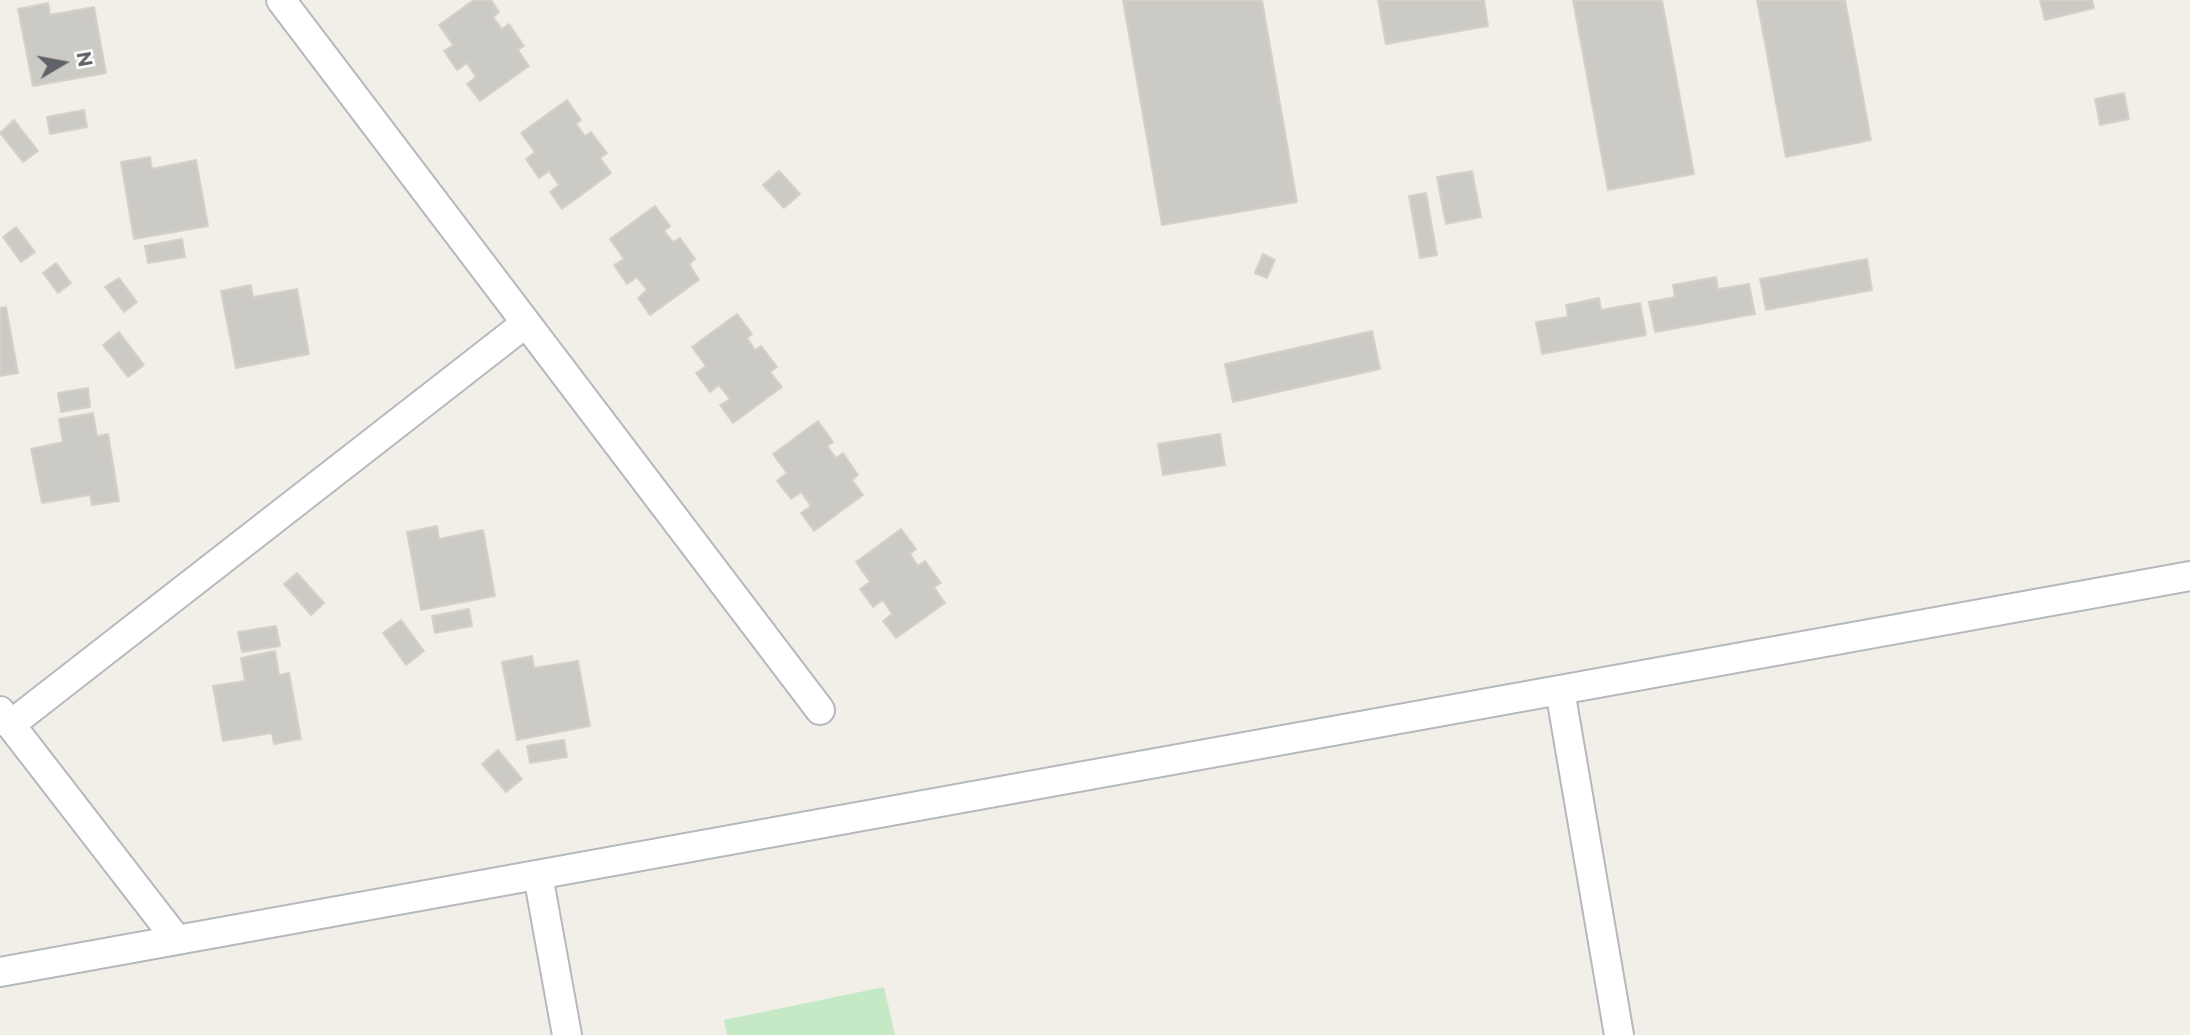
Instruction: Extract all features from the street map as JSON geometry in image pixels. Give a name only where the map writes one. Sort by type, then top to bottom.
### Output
[{"type":"street","points":[[281,0],[820,710]]},
{"type":"street","points":[[177,940],[5,718],[526,323]]},
{"type":"street","points":[[0,972],[2190,576]]},
{"type":"street","points":[[1560,690],[1619,1035]]},
{"type":"street","points":[[538,875],[566,1035]]},
{"type":"green space","points":[[884,987],[895,1035],[727,1035],[724,1020]]},
{"type":"building","points":[[474,0],[491,0],[499,12],[493,17],[502,29],[509,24],[524,46],[518,50],[529,66],[480,101],[467,84],[476,77],[467,63],[457,70],[444,51],[453,45],[439,25]]},
{"type":"building","points":[[1123,0],[1262,0],[1297,202],[1162,225]]},
{"type":"building","points":[[1378,0],[1484,0],[1488,26],[1386,44]]},
{"type":"building","points":[[1573,0],[1662,0],[1694,174],[1608,190]]},
{"type":"building","points":[[1757,0],[1845,0],[1871,140],[1786,157]]},
{"type":"building","points":[[2040,0],[2092,0],[2094,8],[2045,20]]},
{"type":"building","points":[[48,3],[50,15],[94,7],[106,73],[33,86],[18,9]]},
{"type":"building","points":[[2124,93],[2129,119],[2100,125],[2095,99]]},
{"type":"building","points":[[567,100],[581,120],[576,124],[585,136],[591,132],[607,153],[600,158],[611,173],[562,209],[550,192],[559,185],[549,171],[539,178],[526,159],[535,152],[521,133]]},
{"type":"building","points":[[84,110],[87,127],[50,134],[47,117]]},
{"type":"building","points":[[14,120],[38,151],[23,162],[0,133]]},
{"type":"building","points":[[150,157],[152,169],[196,160],[208,226],[134,239],[121,162]]},
{"type":"building","points":[[779,171],[800,194],[784,208],[763,185]]},
{"type":"building","points":[[1472,171],[1481,217],[1446,224],[1437,177]]},
{"type":"building","points":[[1426,193],[1437,255],[1420,258],[1409,196]]},
{"type":"building","points":[[655,206],[670,226],[664,231],[673,242],[680,238],[695,259],[689,264],[699,280],[650,315],[638,298],[647,290],[637,277],[627,284],[614,265],[624,259],[610,239]]},
{"type":"building","points":[[16,227],[35,252],[21,262],[3,237]]},
{"type":"building","points":[[182,239],[185,257],[148,263],[145,246]]},
{"type":"building","points":[[1263,254],[1275,260],[1267,278],[1255,273]]},
{"type":"building","points":[[1867,259],[1872,290],[1766,310],[1760,279]]},
{"type":"building","points":[[56,263],[71,283],[58,293],[43,273]]},
{"type":"building","points":[[1716,277],[1718,289],[1749,284],[1755,314],[1655,332],[1649,302],[1675,297],[1673,285]]},
{"type":"building","points":[[119,278],[137,302],[124,312],[105,287]]},
{"type":"building","points":[[251,285],[253,297],[297,289],[309,354],[236,368],[221,291]]},
{"type":"building","points":[[1599,298],[1601,310],[1640,303],[1646,335],[1542,354],[1536,322],[1568,317],[1566,305]]},
{"type":"building","points":[[6,307],[18,373],[0,376],[0,308]]},
{"type":"building","points":[[737,314],[752,334],[747,338],[755,350],[761,346],[777,367],[770,372],[782,387],[733,423],[720,405],[730,399],[719,385],[710,392],[696,373],[706,366],[692,347]]},
{"type":"building","points":[[1372,331],[1380,369],[1233,402],[1225,364]]},
{"type":"building","points":[[119,332],[144,365],[128,377],[103,345]]},
{"type":"building","points":[[88,388],[90,407],[61,412],[58,393]]},
{"type":"building","points":[[93,413],[97,436],[108,434],[119,501],[92,505],[90,495],[42,503],[31,449],[63,442],[59,419]]},
{"type":"building","points":[[818,421],[833,442],[827,446],[836,458],[843,453],[858,475],[852,480],[863,495],[814,531],[801,513],[811,506],[801,492],[791,499],[777,481],[787,473],[773,454]]},
{"type":"building","points":[[1220,434],[1225,465],[1163,475],[1158,444]]},
{"type":"building","points":[[437,526],[439,539],[483,530],[495,596],[421,610],[407,532]]},
{"type":"building","points":[[901,529],[916,549],[910,554],[918,566],[925,561],[941,583],[934,587],[945,603],[896,638],[883,621],[892,614],[883,600],[873,607],[860,589],[870,582],[856,562]]},
{"type":"building","points":[[297,573],[324,603],[311,615],[284,584]]},
{"type":"building","points":[[469,609],[472,626],[435,633],[432,616]]},
{"type":"building","points":[[401,620],[424,651],[406,665],[383,633]]},
{"type":"building","points":[[276,626],[280,646],[242,652],[238,632]]},
{"type":"building","points":[[275,651],[279,675],[289,673],[301,739],[274,744],[272,733],[223,741],[213,686],[245,681],[241,658]]},
{"type":"building","points":[[532,656],[534,668],[578,661],[590,726],[517,740],[502,662]]},
{"type":"building","points":[[564,740],[567,757],[530,763],[527,746]]},
{"type":"building","points":[[498,750],[522,779],[506,792],[482,764]]}]
